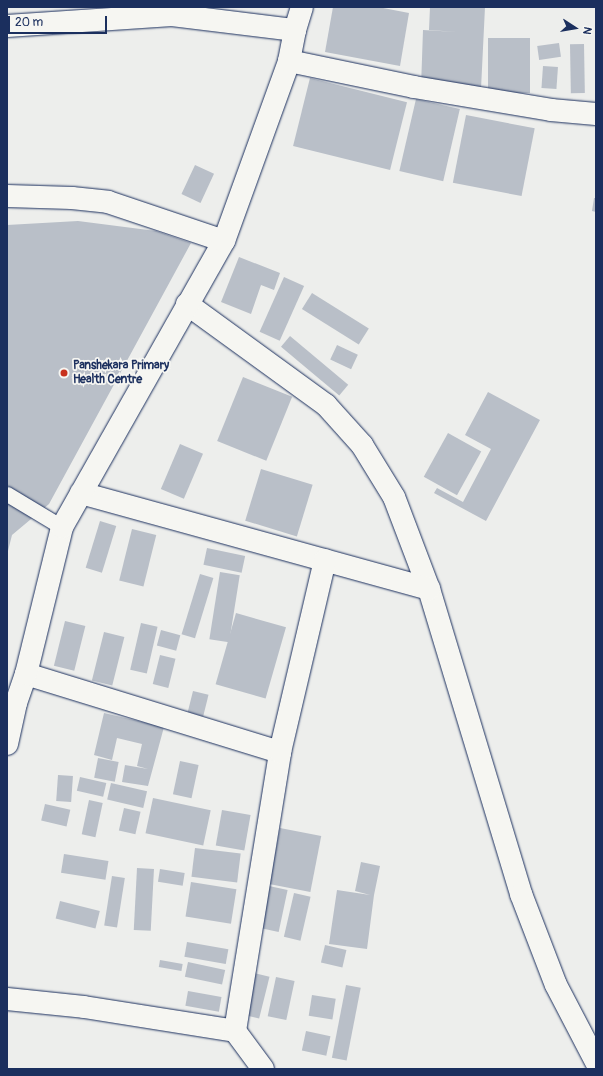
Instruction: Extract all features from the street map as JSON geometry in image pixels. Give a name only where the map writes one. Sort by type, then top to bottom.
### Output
[{"type":"street","points":[[7,744],[11,703],[26,674],[62,527],[224,241],[289,62],[295,30],[302,7]]},
{"type":"street","points":[[7,26],[172,11],[295,30]]},
{"type":"street","points":[[289,62],[414,87],[551,110],[596,114]]},
{"type":"street","points":[[7,196],[72,198],[108,202],[224,241]]},
{"type":"street","points":[[187,304],[326,405],[362,445],[394,497],[429,589],[521,894],[556,985],[596,1062]]},
{"type":"street","points":[[81,494],[429,589]]},
{"type":"street","points":[[235,1031],[280,752],[324,560]]},
{"type":"street","points":[[26,674],[280,752]]},
{"type":"street","points":[[7,999],[84,1008],[235,1031],[263,1069]]},
{"type":"lane","points":[[7,494],[62,527]]},
{"type":"building","points":[[333,7],[378,7],[409,13],[400,66],[325,52]]},
{"type":"building","points":[[430,7],[485,7],[481,89],[421,87],[423,30],[457,32],[429,30]]},
{"type":"building","points":[[488,38],[530,38],[530,93],[488,93]]},
{"type":"building","points":[[559,43],[561,57],[539,60],[537,46]]},
{"type":"building","points":[[570,44],[584,44],[585,93],[571,93]]},
{"type":"building","points":[[543,66],[558,67],[556,89],[541,88]]},
{"type":"building","points":[[310,78],[407,102],[390,170],[293,146]]},
{"type":"building","points":[[416,99],[460,109],[443,181],[399,171]]},
{"type":"building","points":[[466,115],[535,128],[522,196],[453,183]]},
{"type":"building","points":[[195,165],[214,174],[201,203],[181,194]]},
{"type":"building","points":[[594,198],[596,198],[596,212],[592,211]]},
{"type":"building","name":"Panshekara Primary Health Centre","points":[[78,221],[156,231],[191,243],[49,504],[12,535],[7,555],[7,225]]},
{"type":"building","points":[[239,257],[280,273],[274,290],[261,285],[251,314],[221,302]]},
{"type":"building","points":[[284,277],[304,286],[280,341],[260,332]]},
{"type":"building","points":[[312,293],[369,329],[359,345],[302,309]]},
{"type":"building","points":[[290,336],[348,385],[339,396],[281,347]]},
{"type":"building","points":[[337,345],[358,355],[351,369],[330,360]]},
{"type":"building","points":[[243,377],[292,397],[266,461],[217,441]]},
{"type":"building","points":[[488,392],[540,420],[486,521],[434,493],[437,488],[463,502],[491,449],[465,435]]},
{"type":"building","points":[[448,433],[481,451],[457,495],[424,477]]},
{"type":"building","points":[[180,444],[203,454],[184,499],[161,489]]},
{"type":"building","points":[[261,469],[313,485],[297,536],[245,521]]},
{"type":"building","points":[[100,521],[116,526],[102,573],[86,568]]},
{"type":"building","points":[[132,529],[156,535],[143,586],[119,580]]},
{"type":"building","points":[[207,548],[245,556],[242,573],[203,565]]},
{"type":"building","points":[[220,572],[240,575],[229,642],[209,639]]},
{"type":"building","points":[[200,574],[213,578],[195,638],[182,634]]},
{"type":"building","points":[[236,613],[286,627],[266,698],[216,684]]},
{"type":"building","points":[[65,621],[85,626],[74,671],[54,666]]},
{"type":"building","points":[[141,623],[158,627],[147,674],[130,670]]},
{"type":"building","points":[[161,630],[180,635],[176,651],[157,645]]},
{"type":"building","points":[[104,632],[124,637],[112,686],[92,681]]},
{"type":"building","points":[[160,655],[176,659],[168,688],[153,684]]},
{"type":"building","points":[[193,691],[209,695],[203,716],[188,712]]},
{"type":"building","points":[[104,713],[164,727],[148,786],[122,782],[125,765],[148,769],[137,766],[142,744],[117,738],[112,760],[94,755]]},
{"type":"building","points":[[98,758],[119,762],[115,782],[94,778]]},
{"type":"building","points":[[180,761],[199,765],[192,798],[173,794]]},
{"type":"building","points":[[58,775],[73,776],[71,802],[56,801]]},
{"type":"building","points":[[80,777],[106,783],[103,797],[77,791]]},
{"type":"building","points":[[111,783],[147,791],[143,808],[107,800]]},
{"type":"building","points":[[153,798],[211,810],[203,845],[146,833]]},
{"type":"building","points":[[89,800],[103,803],[95,837],[82,834]]},
{"type":"building","points":[[45,804],[70,810],[67,826],[41,821]]},
{"type":"building","points":[[124,808],[141,812],[135,834],[119,830]]},
{"type":"building","points":[[222,810],[251,815],[244,850],[216,845]]},
{"type":"building","points":[[280,828],[321,836],[310,892],[269,884]]},
{"type":"building","points":[[195,848],[241,854],[237,882],[191,877]]},
{"type":"building","points":[[64,854],[108,861],[105,880],[61,873]]},
{"type":"building","points":[[361,862],[380,866],[374,895],[367,949],[329,944],[337,890],[370,895],[355,891]]},
{"type":"building","points":[[137,868],[154,869],[151,931],[134,930]]},
{"type":"building","points":[[160,869],[185,873],[183,886],[158,882]]},
{"type":"building","points":[[112,876],[125,878],[117,927],[104,925]]},
{"type":"building","points":[[191,882],[236,889],[231,924],[186,917]]},
{"type":"building","points":[[269,886],[288,890],[279,932],[260,928]]},
{"type":"building","points":[[294,893],[311,897],[300,941],[284,937]]},
{"type":"building","points":[[60,901],[100,911],[95,928],[56,918]]},
{"type":"building","points":[[187,942],[228,949],[226,964],[184,957]]},
{"type":"building","points":[[325,945],[346,950],[342,967],[321,963]]},
{"type":"building","points":[[160,960],[183,964],[181,971],[159,967]]},
{"type":"building","points":[[188,962],[225,970],[222,985],[185,977]]},
{"type":"building","points":[[254,973],[270,977],[259,1019],[244,1015]]},
{"type":"building","points":[[276,977],[295,981],[286,1020],[268,1016]]},
{"type":"building","points":[[346,985],[361,988],[347,1061],[332,1058]]},
{"type":"building","points":[[188,991],[221,997],[219,1012],[185,1006]]},
{"type":"building","points":[[312,995],[336,999],[332,1019],[309,1016]]},
{"type":"building","points":[[306,1031],[330,1036],[326,1056],[302,1051]]},
{"type":"place","name":"Panshekara Primary Health Centre","points":[[64,373]]}]
